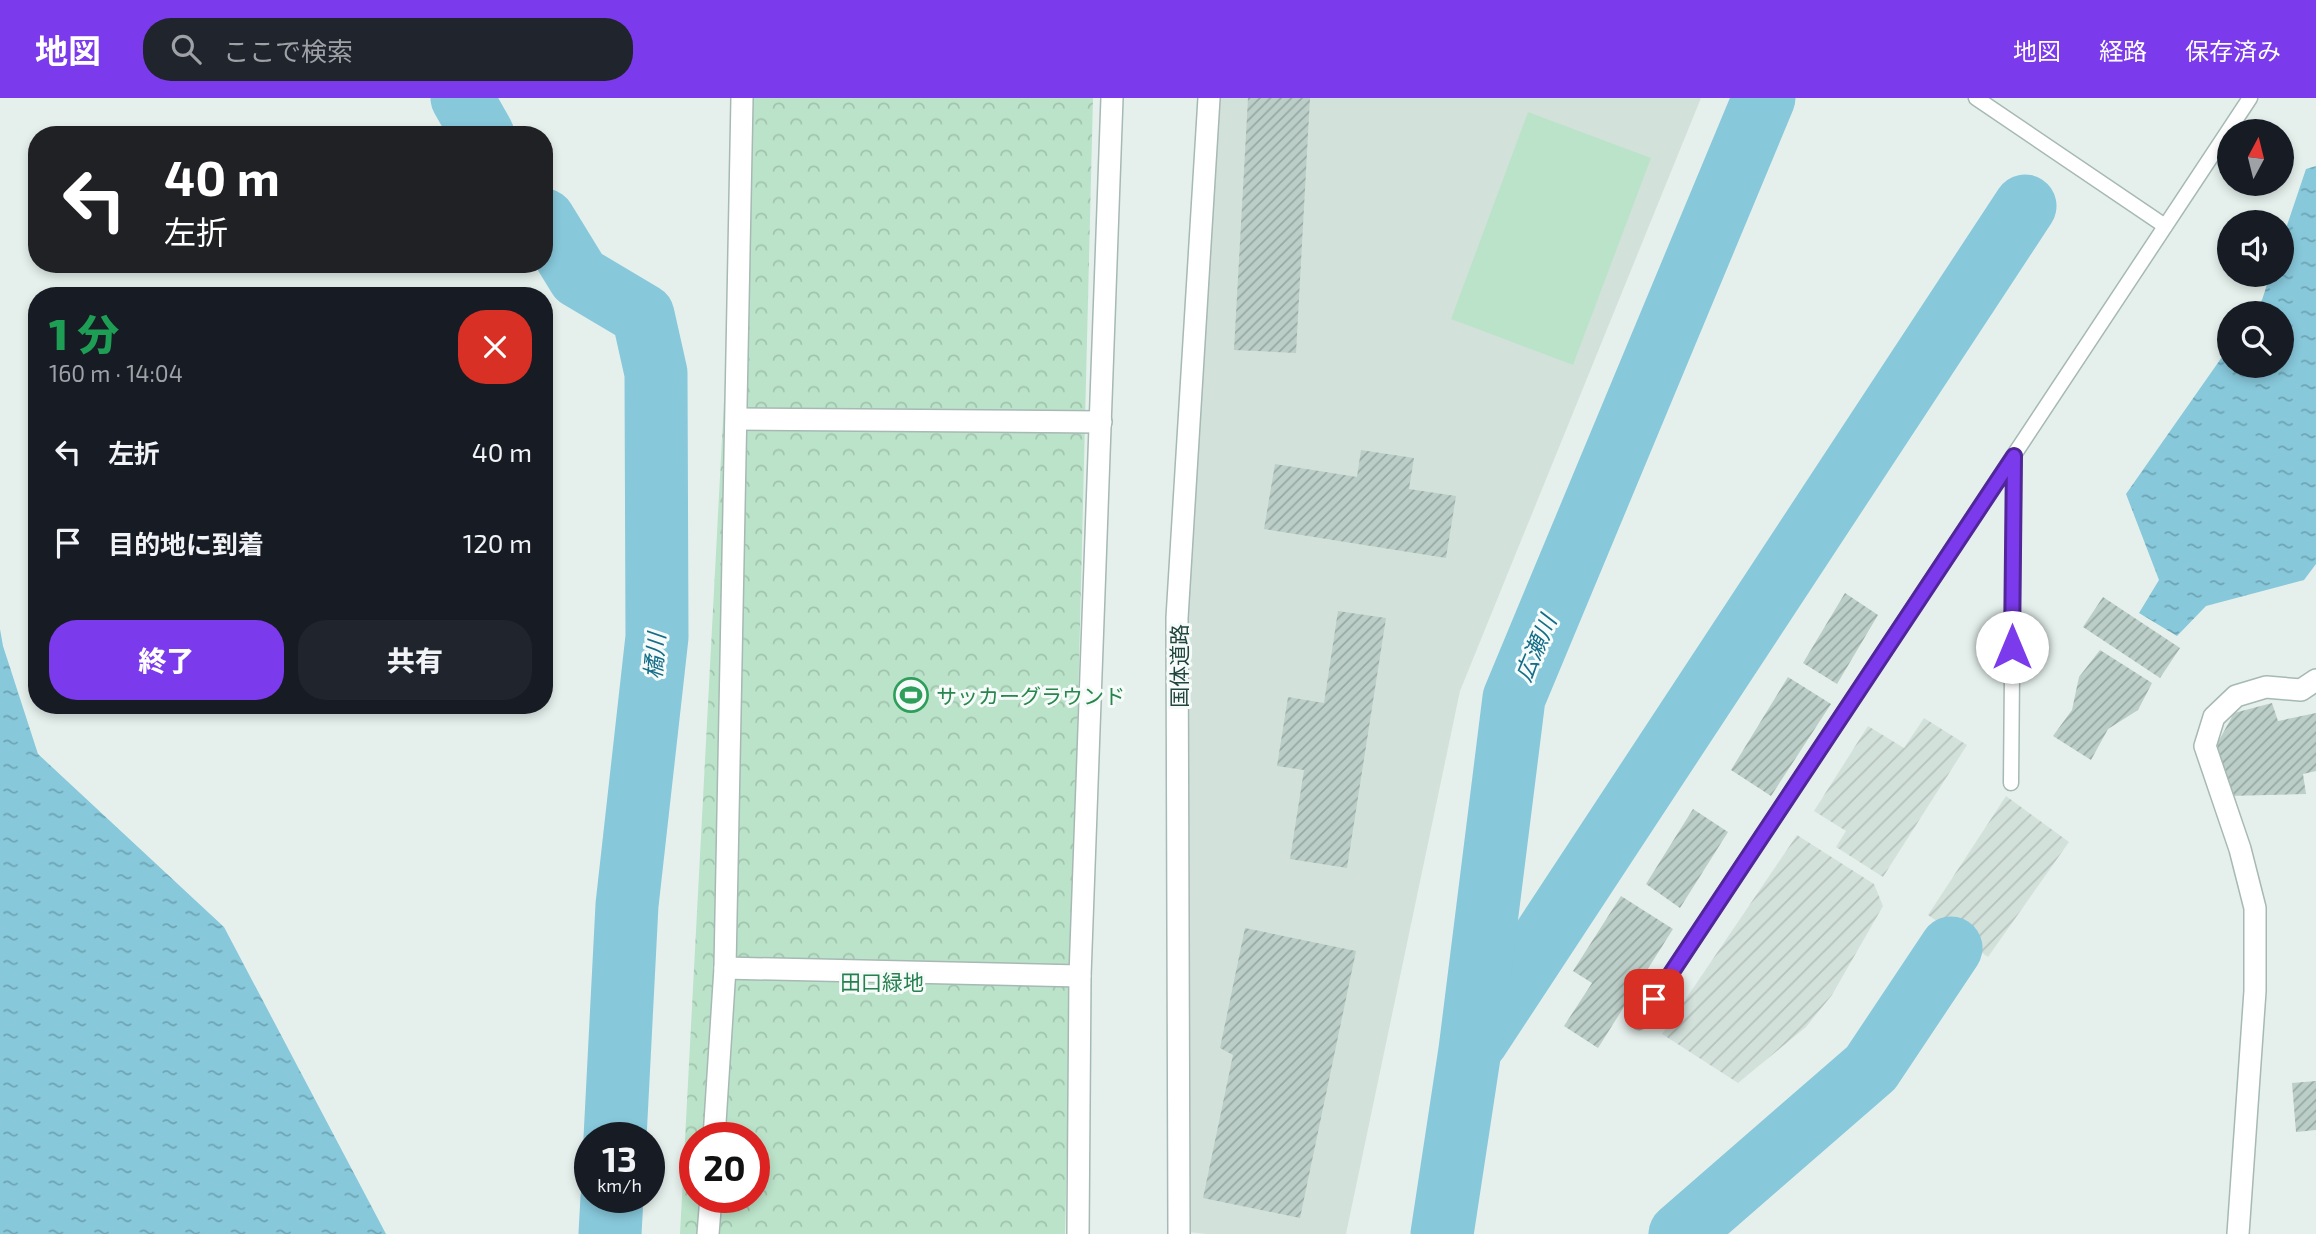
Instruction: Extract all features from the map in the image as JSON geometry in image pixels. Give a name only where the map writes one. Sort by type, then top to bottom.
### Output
[{"type":"street","points":[[716,1122],[725,968],[743,98]]},
{"type":"street","points":[[1078,1234],[1080,976],[1112,98]]},
{"type":"street","name":"国体道路","points":[[1180,1234],[1177,618],[1209,98]]},
{"type":"street","points":[[737,419],[1101,422]]},
{"type":"street","points":[[2238,1234],[2255,991],[2255,908],[2240,849],[2205,746],[2214,717],[2236,696],[2266,687],[2301,690],[2316,680]]},
{"type":"street","points":[[725,968],[1080,976]]},
{"type":"street","points":[[708,1234],[710,1213]]},
{"type":"lane","points":[[1976,98],[2165,226]]},
{"type":"lane","points":[[1639,1022],[2250,98]]},
{"type":"lane","points":[[2011,783],[2014,456]]},
{"type":"shaded area","points":[[1209,98],[1701,98],[1460,691],[1346,1234],[1207,1234],[1179,1231],[1177,618]]},
{"type":"shaded area","points":[[1924,718],[1967,745],[1883,877],[1836,847],[1846,831],[1814,811],[1868,726],[1904,748]]},
{"type":"shaded area","points":[[2006,796],[2069,842],[1988,957],[1928,915]]},
{"type":"shaded area","points":[[1797,835],[1874,884],[1883,906],[1832,995],[1806,1027],[1738,1083],[1662,1034]]},
{"type":"green space","name":"田口緑地","points":[[740,98],[1093,98],[1065,1234],[680,1234],[681,1213],[770,1213],[770,1122],[686,1122]]},
{"type":"green space","points":[[1528,112],[1651,158],[1573,365],[1451,319]]},
{"type":"water","points":[[2316,166],[2316,564],[2304,580],[2206,606],[2177,636],[2139,613],[2159,580],[2126,494],[2217,364],[2217,378],[2294,378],[2294,301],[2261,301],[2266,287],[2294,287],[2292,210],[2306,169]]},
{"type":"water","points":[[0,629],[38,754],[224,927],[386,1234],[0,1234]]},
{"type":"building","points":[[1248,98],[1310,98],[1296,353],[1234,350]]},
{"type":"building","points":[[1361,450],[1414,458],[1409,489],[1456,496],[1446,558],[1264,529],[1275,464],[1357,477]]},
{"type":"building","points":[[1845,593],[1878,615],[1837,684],[1803,663]]},
{"type":"building","points":[[2103,597],[2180,648],[2160,678],[2083,627]]},
{"type":"building","points":[[1338,611],[1386,618],[1347,868],[1290,859],[1304,770],[1277,766],[1288,697],[1324,703]]},
{"type":"building","points":[[2100,650],[2152,683],[2138,710],[2108,729],[2091,760],[2053,736],[2072,710],[2079,677]]},
{"type":"building","points":[[1788,677],[1831,704],[1771,796],[1731,770]]},
{"type":"building","points":[[2272,703],[2278,721],[2316,713],[2316,771],[2303,774],[2306,794],[2229,796],[2217,744],[2234,713]]},
{"type":"building","points":[[1693,809],[1728,832],[1680,908],[1646,884]]},
{"type":"building","points":[[1621,896],[1673,929],[1598,1048],[1564,1026],[1592,983],[1573,971]]},
{"type":"building","points":[[1245,928],[1356,951],[1300,1218],[1203,1198],[1233,1055],[1220,1048]]},
{"type":"building","points":[[2316,1081],[2316,1130],[2296,1132],[2292,1083]]},
{"type":"waterway","name":"橘川","points":[[462,98],[478,126]]},
{"type":"waterway","name":"広瀬川","points":[[1442,1234],[1470,1050],[1514,698],[1764,98]]},
{"type":"waterway","points":[[1477,1040],[2025,206]]},
{"type":"waterway","name":"橘川","points":[[553,235],[579,277],[643,315],[656,373],[657,637],[627,905],[616,1122]]},
{"type":"waterway","points":[[1680,1234],[1871,1068],[1951,948]]},
{"type":"waterway","name":"橘川","points":[[610,1234],[611,1213]]},
{"type":"place","name":"サッカーグラウンド","points":[[911,695]]},
{"type":"route","points":[[1654,999],[2014,456],[2012,647]]}]
